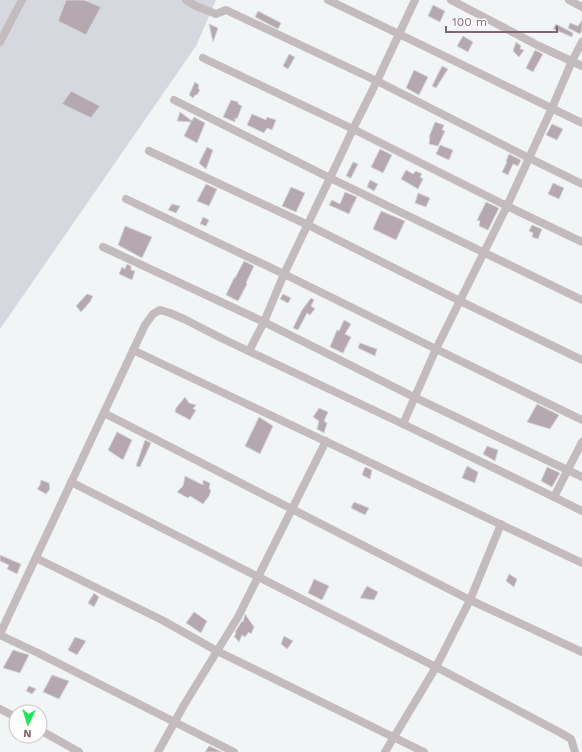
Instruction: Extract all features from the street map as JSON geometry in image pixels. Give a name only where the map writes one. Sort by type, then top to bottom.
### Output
[{"type":"street","points":[[0,42],[22,0]]},
{"type":"street","points":[[186,0],[196,6],[216,14],[226,10],[377,81],[582,184]]},
{"type":"street","points":[[328,0],[582,123]]},
{"type":"street","points":[[249,351],[264,322],[284,274],[352,129],[377,81],[415,0]]},
{"type":"street","points":[[451,0],[539,46],[582,66]]},
{"type":"street","points":[[569,0],[582,7]]},
{"type":"street","points":[[403,424],[436,349],[529,158],[582,42]]},
{"type":"street","points":[[203,58],[352,129],[506,206],[582,242]]},
{"type":"street","points":[[174,100],[330,178],[582,300]]},
{"type":"street","points":[[149,151],[308,225],[582,360]]},
{"type":"street","points":[[126,199],[284,274],[582,420]]},
{"type":"street","points":[[103,247],[264,322],[414,397],[582,477]]},
{"type":"street","points":[[234,752],[0,634],[133,350],[145,325],[153,314],[160,310],[184,319],[582,511]]},
{"type":"street","points":[[133,350],[582,562]]},
{"type":"street","points":[[104,413],[470,600],[582,652]]},
{"type":"street","points":[[158,752],[184,705],[238,617],[326,441]]},
{"type":"street","points":[[554,497],[582,442]]},
{"type":"street","points":[[72,482],[259,576],[561,733],[571,739],[575,752]]},
{"type":"street","points":[[385,752],[436,667],[470,600],[501,524]]},
{"type":"street","points":[[36,558],[162,620],[217,651],[424,752]]},
{"type":"street","points":[[48,735],[79,752]]},
{"type":"shaded area","points":[[0,0],[216,0],[196,46],[0,329]]},
{"type":"building","points":[[66,0],[84,0],[101,7],[86,35],[58,21]]},
{"type":"building","points":[[433,5],[445,11],[440,22],[428,16]]},
{"type":"building","points":[[258,11],[281,23],[278,29],[255,17]]},
{"type":"building","points":[[582,20],[582,30],[580,34],[568,28],[570,23],[578,26]]},
{"type":"building","points":[[209,24],[218,28],[213,42]]},
{"type":"building","points":[[556,24],[573,33],[572,37],[553,29]]},
{"type":"building","points":[[463,36],[473,42],[468,52],[457,46]]},
{"type":"building","points":[[516,42],[521,46],[520,49],[524,50],[519,57],[513,51]]},
{"type":"building","points":[[535,50],[543,54],[533,72],[526,68]]},
{"type":"building","points":[[289,54],[295,57],[288,69],[283,66]]},
{"type":"building","points":[[442,66],[448,69],[436,88],[432,86]]},
{"type":"building","points":[[414,70],[428,77],[419,95],[406,88]]},
{"type":"building","points":[[195,82],[199,85],[198,88],[200,90],[193,98],[189,95]]},
{"type":"building","points":[[71,91],[100,106],[91,118],[62,104]]},
{"type":"building","points":[[231,100],[238,102],[238,104],[242,106],[237,119],[235,118],[235,122],[223,117]]},
{"type":"building","points":[[180,112],[192,121],[194,117],[205,123],[197,143],[184,136],[191,122],[177,121]]},
{"type":"building","points":[[252,114],[266,120],[267,117],[276,120],[272,130],[267,128],[264,133],[247,125]]},
{"type":"building","points":[[435,122],[444,125],[442,130],[445,131],[438,146],[429,144],[429,137]]},
{"type":"building","points":[[552,124],[563,129],[557,140],[546,135]]},
{"type":"building","points":[[440,145],[453,150],[449,160],[436,154]]},
{"type":"building","points":[[207,147],[213,150],[206,169],[199,163]]},
{"type":"building","points":[[380,149],[392,155],[383,173],[371,167]]},
{"type":"building","points":[[509,154],[521,160],[518,166],[513,164],[508,175],[502,172]]},
{"type":"building","points":[[353,162],[358,164],[351,178],[346,176]]},
{"type":"building","points":[[406,170],[413,174],[416,171],[422,174],[420,177],[423,179],[418,189],[401,179]]},
{"type":"building","points":[[370,180],[378,184],[374,191],[367,187]]},
{"type":"building","points":[[553,183],[564,188],[559,199],[548,194]]},
{"type":"building","points":[[206,184],[217,189],[209,206],[197,201]]},
{"type":"building","points":[[291,187],[305,193],[296,212],[282,206]]},
{"type":"building","points":[[345,192],[357,197],[349,214],[329,205],[332,200],[340,204]]},
{"type":"building","points":[[418,193],[430,198],[426,207],[415,203]]},
{"type":"building","points":[[486,202],[499,208],[488,230],[479,226],[480,221],[477,220]]},
{"type":"building","points":[[172,204],[180,206],[176,213],[168,210]]},
{"type":"building","points":[[381,211],[405,221],[396,240],[373,229]]},
{"type":"building","points":[[203,217],[209,220],[206,226],[200,224]]},
{"type":"building","points":[[532,225],[542,229],[538,239],[532,237],[533,233],[529,231]]},
{"type":"building","points":[[125,226],[152,237],[142,258],[118,245]]},
{"type":"building","points":[[244,261],[254,266],[238,301],[226,295]]},
{"type":"building","points":[[127,264],[131,266],[131,270],[135,271],[132,280],[119,274],[122,267],[125,269]]},
{"type":"building","points":[[87,294],[93,296],[81,312],[76,306]]},
{"type":"building","points":[[283,294],[291,298],[288,303],[280,299]]},
{"type":"building","points":[[311,298],[314,300],[311,306],[315,309],[310,315],[307,313],[298,330],[293,328],[302,310]]},
{"type":"building","points":[[344,320],[351,324],[345,334],[351,337],[343,353],[330,347],[337,330],[339,331]]},
{"type":"building","points":[[360,343],[377,349],[375,356],[358,348]]},
{"type":"building","points":[[185,397],[189,403],[196,405],[193,409],[196,410],[190,420],[175,412],[176,408]]},
{"type":"building","points":[[537,404],[559,415],[550,429],[527,422]]},
{"type":"building","points":[[319,408],[328,412],[324,421],[327,423],[324,433],[317,429],[319,421],[313,417]]},
{"type":"building","points":[[259,417],[273,426],[260,454],[245,446]]},
{"type":"building","points":[[117,432],[132,440],[123,460],[108,450]]},
{"type":"building","points":[[145,440],[151,443],[140,467],[136,466]]},
{"type":"building","points":[[487,446],[498,450],[495,461],[483,454]]},
{"type":"building","points":[[467,466],[478,472],[475,483],[462,478]]},
{"type":"building","points":[[365,467],[372,470],[370,479],[362,475]]},
{"type":"building","points":[[547,467],[560,473],[552,487],[541,481]]},
{"type":"building","points":[[185,476],[203,485],[203,480],[210,483],[209,489],[211,490],[209,496],[203,504],[190,496],[188,498],[177,492],[183,486]]},
{"type":"building","points":[[41,480],[49,483],[50,489],[46,494],[37,489]]},
{"type":"building","points":[[354,502],[369,508],[365,515],[351,508]]},
{"type":"building","points":[[0,555],[21,564],[17,574],[7,569],[9,565],[0,561]]},
{"type":"building","points":[[509,574],[517,579],[514,587],[506,581]]},
{"type":"building","points":[[314,579],[329,586],[322,600],[308,593]]},
{"type":"building","points":[[367,586],[378,592],[374,600],[360,598]]},
{"type":"building","points":[[94,593],[99,597],[94,607],[88,603]]},
{"type":"building","points":[[194,612],[207,621],[201,633],[186,623]]},
{"type":"building","points":[[245,614],[254,627],[251,634],[249,632],[245,637],[242,635],[239,642],[234,636],[242,621],[243,622]]},
{"type":"building","points":[[284,636],[293,641],[287,649],[281,644]]},
{"type":"building","points":[[75,637],[86,641],[77,655],[68,650]]},
{"type":"building","points":[[13,650],[29,655],[20,673],[3,668]]},
{"type":"building","points":[[52,675],[69,681],[59,699],[43,692]]},
{"type":"building","points":[[29,686],[36,689],[32,694],[26,691]]},
{"type":"building","points":[[209,746],[222,752],[205,752]]}]
